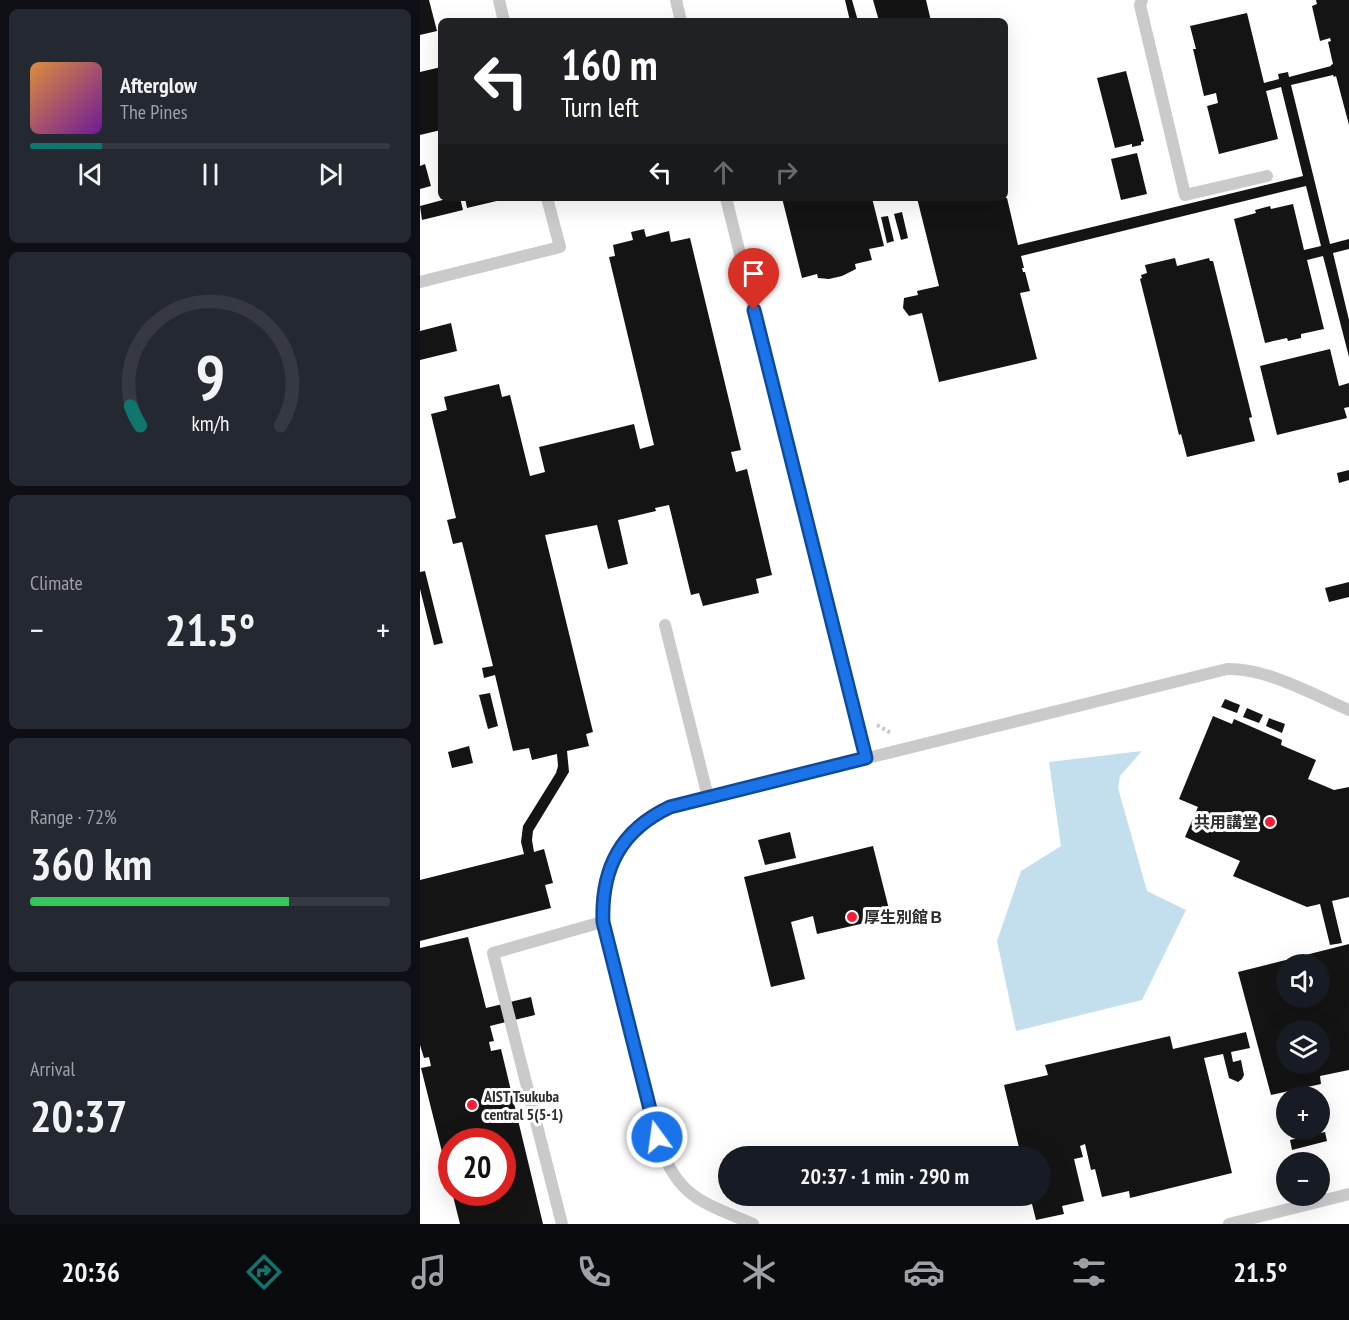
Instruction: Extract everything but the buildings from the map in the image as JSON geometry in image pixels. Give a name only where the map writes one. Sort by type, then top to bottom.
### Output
[{"type":"lane","points":[[499,0],[503,18]]},
{"type":"lane","points":[[676,0],[680,18]]},
{"type":"lane","points":[[1142,0],[1140,5],[1185,195],[1267,176]]},
{"type":"lane","points":[[420,282],[560,248],[549,201]]},
{"type":"lane","points":[[727,201],[866,758]]},
{"type":"lane","points":[[665,625],[708,797]]},
{"type":"lane","points":[[753,1224],[698,1200],[671,1173],[663,1158],[603,922],[602,904],[605,884],[620,847],[633,830],[652,815],[670,807],[1227,669],[1242,668],[1262,673],[1349,710]]},
{"type":"lane","points":[[562,1224],[493,953],[603,922]]},
{"type":"lane","points":[[1229,1224],[1349,1194]]},
{"type":"water","points":[[1142,751],[1120,776],[1118,788],[1147,891],[1186,910],[1142,1000],[1016,1031],[997,941],[1021,871],[1061,846],[1049,762]]},
{"type":"place","name":"共用講堂","points":[[1270,822]]},
{"type":"place","name":"厚生別館Ｂ","points":[[852,917]]},
{"type":"place","name":"AIST Tsukuba central 5(5-1)","points":[[472,1105]]},
{"type":"route","points":[[657,1137],[603,922],[602,904],[605,884],[620,847],[633,830],[652,815],[670,807],[866,758],[754,310]]}]
